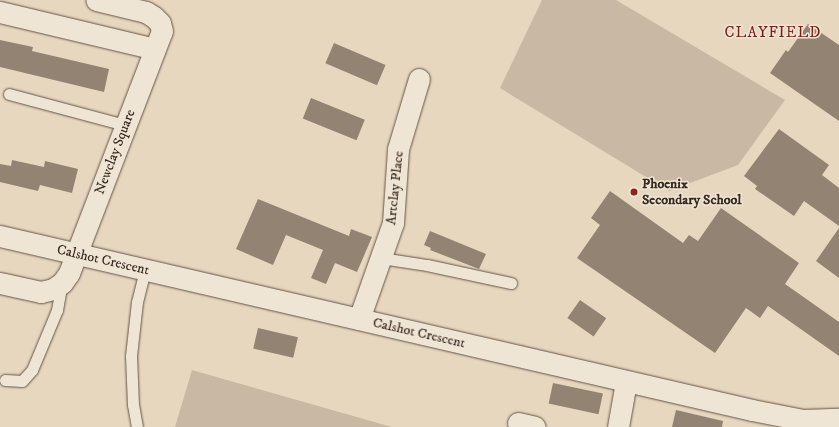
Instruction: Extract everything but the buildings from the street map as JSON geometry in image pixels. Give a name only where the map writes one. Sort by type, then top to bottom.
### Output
[{"type":"street","name":"Newclay Square","points":[[62,283],[69,273],[162,31],[160,23],[146,12],[96,0]]},
{"type":"street","points":[[0,12],[155,50]]},
{"type":"street","name":"Artclay Place","points":[[359,319],[393,223],[398,149],[420,79]]},
{"type":"street","name":"Calshot Crescent","points":[[0,236],[626,382],[803,420],[839,419]]},
{"type":"street","points":[[0,283],[41,292],[53,289],[62,283]]},
{"type":"street","points":[[618,427],[626,382]]},
{"type":"lane","points":[[10,94],[125,126]]},
{"type":"lane","points":[[381,258],[427,265],[511,283]]},
{"type":"lane","points":[[137,427],[133,405],[131,356],[137,302],[145,270]]},
{"type":"lane","points":[[5,380],[22,381],[32,370],[57,310],[62,283]]},
{"type":"shaded area","points":[[542,0],[616,0],[785,100],[738,165],[669,191],[500,88]]},
{"type":"shaded area","points":[[192,370],[392,427],[175,427]]},
{"type":"place","name":"Phoenix Secondary School","points":[[634,192]]},
{"type":"district","name":"CLAYFIELD","points":[[773,33]]}]
